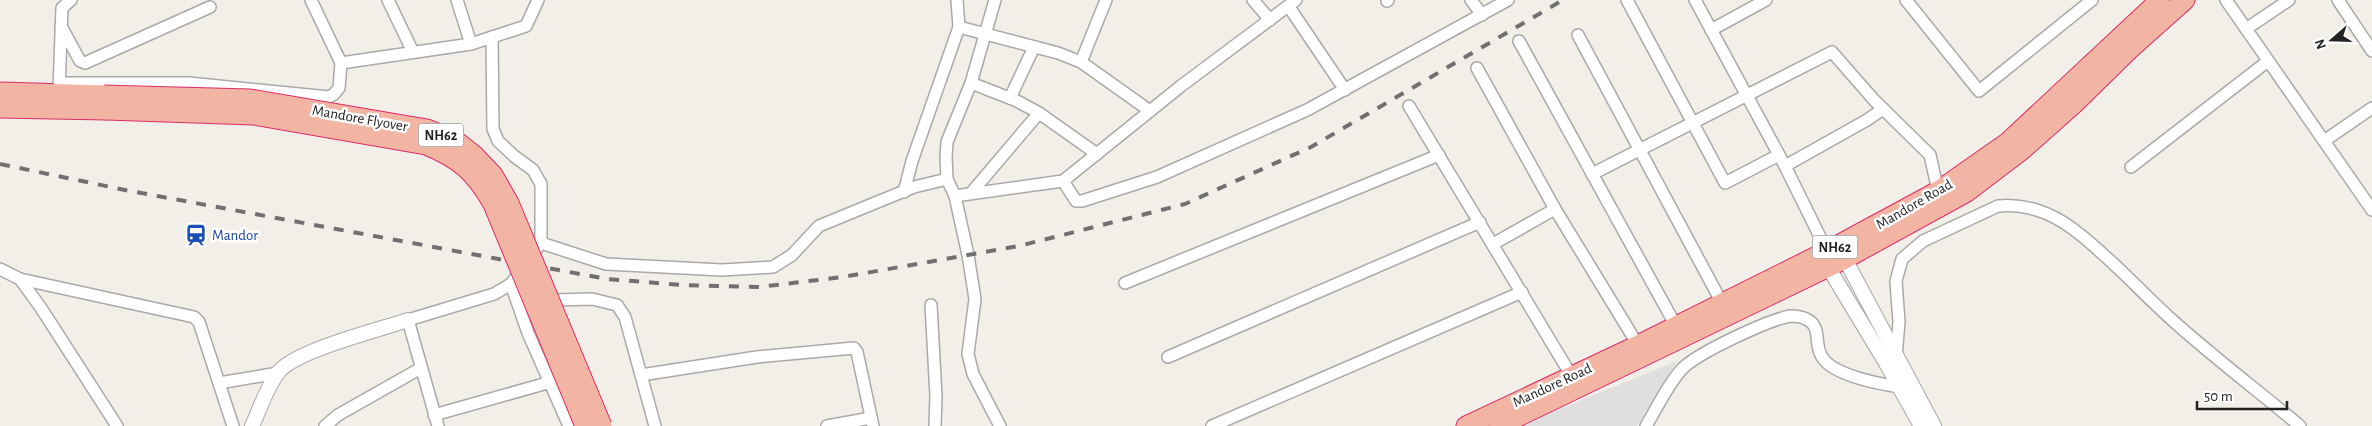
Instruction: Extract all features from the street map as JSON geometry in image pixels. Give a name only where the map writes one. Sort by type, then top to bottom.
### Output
[{"type":"highway","name":"Mandore Road","points":[[1499,426],[1638,345],[1722,303],[1833,259],[1966,173],[2008,142],[2173,2]]},
{"type":"highway","name":"Mandore Road","points":[[1466,426],[1575,382],[1833,259],[1967,192],[2021,151],[2074,104],[2173,2]]},
{"type":"highway","name":"NH62","points":[[0,92],[59,95]]},
{"type":"highway","name":"NH62","points":[[0,108],[59,95]]},
{"type":"highway","name":"Mandore Flyover","points":[[59,95],[105,102],[254,115],[426,145],[449,154],[470,169],[483,186],[493,204],[585,426]]},
{"type":"highway","name":"Mandore Flyover","points":[[105,102],[250,99],[427,129],[455,140],[474,155],[493,175],[509,203],[602,426]]},
{"type":"street","points":[[71,0],[62,8],[59,95],[189,83],[329,97],[339,88],[341,63],[311,0]]},
{"type":"street","points":[[388,0],[413,52]]},
{"type":"street","points":[[457,0],[471,44]]},
{"type":"street","points":[[341,63],[471,44],[526,26],[538,0]]},
{"type":"street","points":[[909,190],[912,161],[959,27],[956,0]]},
{"type":"street","points":[[995,0],[983,32],[971,83],[946,142],[943,180],[955,196],[968,255],[975,299],[968,354],[973,374],[1000,426]]},
{"type":"street","points":[[1081,62],[1106,0]]},
{"type":"street","points":[[1253,0],[1270,20]]},
{"type":"street","points":[[1471,0],[1482,15]]},
{"type":"street","points":[[1063,181],[1076,200],[1082,201],[1157,177],[1189,164],[1345,90],[1508,0]]},
{"type":"street","points":[[1627,0],[1724,183],[1779,154]]},
{"type":"street","points":[[1694,0],[1779,154],[1833,259],[1875,332],[1900,387],[1921,426]]},
{"type":"street","points":[[1711,30],[1766,0]]},
{"type":"street","points":[[1906,0],[1979,91],[2092,0]]},
{"type":"street","points":[[2226,0],[2372,210]]},
{"type":"street","points":[[2246,29],[2289,0]]},
{"type":"street","points":[[2338,0],[2372,51]]},
{"type":"street","points":[[955,196],[1063,181],[1150,111],[1293,3],[1345,90]]},
{"type":"street","points":[[62,26],[80,61],[85,63],[210,7]]},
{"type":"street","points":[[959,27],[1058,53],[1081,62],[1150,111]]},
{"type":"street","points":[[1578,35],[1722,303]]},
{"type":"street","points":[[252,426],[278,372],[291,362],[310,352],[494,294],[511,284],[540,244],[540,184],[533,170],[498,141],[493,129],[492,37]]},
{"type":"street","points":[[1520,41],[1676,326]]},
{"type":"street","points":[[1010,98],[1034,47]]},
{"type":"street","points":[[1592,174],[1832,52],[1883,109],[1930,155],[1938,191]]},
{"type":"street","points":[[2132,167],[2268,61]]},
{"type":"street","points":[[1477,68],[1555,208],[1638,345]]},
{"type":"street","points":[[971,83],[1010,98],[1040,114],[1097,154]]},
{"type":"street","points":[[1410,106],[1575,382]]},
{"type":"street","points":[[2324,141],[2372,108]]},
{"type":"street","points":[[1785,166],[1883,109]]},
{"type":"street","points":[[971,193],[1040,114]]},
{"type":"street","points":[[1125,283],[1439,155]]},
{"type":"street","points":[[540,244],[606,264],[722,270],[773,267],[792,255],[819,226],[909,190],[943,180]]},
{"type":"street","points":[[1896,357],[1899,322],[1897,270],[1907,252],[1923,241],[1998,206],[2028,207],[2047,214],[2072,228],[2173,321],[2300,426]]},
{"type":"street","points":[[1492,244],[1555,208]]},
{"type":"street","points":[[1168,357],[1480,222]]},
{"type":"street","points":[[0,269],[20,279],[194,317],[198,322],[233,426]]},
{"type":"street","points":[[20,279],[41,308],[112,425]]},
{"type":"street","points":[[511,284],[528,333],[551,382],[568,426]]},
{"type":"street","points":[[1212,426],[1522,292]]},
{"type":"street","points":[[517,301],[592,299],[617,305],[625,317],[655,426]]},
{"type":"street","points":[[930,305],[936,396],[934,426]]},
{"type":"street","points":[[1646,426],[1682,369],[1692,360],[1747,333],[1793,316],[1806,318],[1814,325],[1817,330],[1819,352],[1826,362],[1863,380],[1900,387]]},
{"type":"street","points":[[408,320],[436,420],[551,382]]},
{"type":"street","points":[[1875,332],[1896,357],[1934,426]]},
{"type":"street","points":[[640,375],[757,357],[854,348],[857,352],[872,422],[827,426]]},
{"type":"street","points":[[325,426],[338,415],[421,368]]},
{"type":"street","points":[[219,383],[278,372]]},
{"type":"shaded area","points":[[1677,361],[1637,426],[1525,426],[1555,411]]},
{"type":"railway","points":[[0,164],[125,190],[607,279],[682,285],[759,287],[843,277],[1019,246],[1185,204],[1311,147],[1563,0]]},
{"type":"place","name":"Mandor","points":[[196,235]]}]
